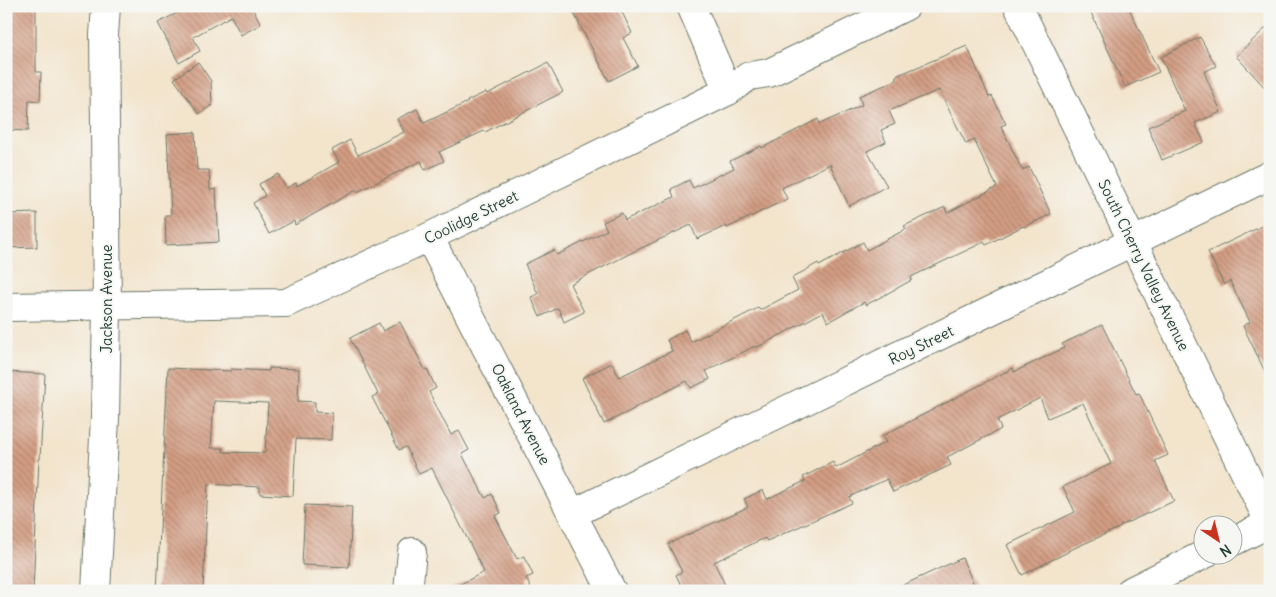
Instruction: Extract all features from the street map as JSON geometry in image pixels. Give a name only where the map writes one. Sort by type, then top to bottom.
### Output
[{"type":"street","name":"Jackson Avenue","points":[[96,591],[105,418],[107,306],[104,35],[106,6]]},
{"type":"street","points":[[691,6],[728,91]]},
{"type":"street","name":"Coolidge Street","points":[[6,307],[286,303],[429,237],[728,91],[748,76],[769,73],[906,6]]},
{"type":"street","name":"South Cherry Valley Avenue","points":[[1018,6],[1270,523]]},
{"type":"street","name":"Roy Street","points":[[572,514],[1270,175]]},
{"type":"street","name":"Oakland Avenue","points":[[429,237],[612,591]]},
{"type":"street","points":[[1244,536],[1270,523]]},
{"type":"street","points":[[408,591],[412,552]]},
{"type":"street","points":[[1131,591],[1194,560]]},
{"type":"building","points":[[6,6],[36,6],[36,72],[41,72],[40,101],[29,100],[28,131],[6,130]]},
{"type":"building","points":[[190,6],[251,6],[261,24],[241,35],[231,16],[193,37],[200,51],[179,63],[158,23]]},
{"type":"building","points":[[570,6],[619,6],[632,33],[623,38],[638,66],[609,81]]},
{"type":"building","points":[[1088,6],[1128,6],[1159,72],[1125,87]]},
{"type":"building","points":[[1270,24],[1270,93],[1236,56]]},
{"type":"building","points":[[1200,37],[1216,66],[1204,72],[1221,112],[1195,123],[1204,142],[1162,160],[1148,127],[1185,111],[1161,57]]},
{"type":"building","points":[[967,46],[989,97],[992,96],[1006,124],[1001,126],[1022,170],[1029,167],[1051,214],[986,245],[984,242],[911,277],[912,280],[866,305],[864,302],[828,322],[823,312],[756,348],[755,346],[706,371],[710,379],[691,388],[687,381],[604,424],[582,378],[612,363],[619,377],[672,351],[667,340],[685,330],[691,342],[798,290],[792,278],[818,263],[819,266],[863,242],[867,250],[906,229],[904,226],[945,207],[947,213],[997,187],[974,140],[966,144],[939,90],[889,111],[895,124],[881,130],[886,142],[867,151],[887,186],[849,206],[830,164],[782,188],[787,199],[727,228],[726,226],[697,239],[691,225],[570,284],[584,312],[564,322],[558,308],[540,317],[531,297],[538,294],[525,264],[554,250],[557,255],[607,230],[603,222],[622,213],[625,220],[674,197],[671,189],[689,180],[693,188],[734,168],[730,161],[761,146],[762,148],[818,119],[820,124],[862,105],[859,96],[897,80],[896,76]]},
{"type":"building","points":[[198,62],[211,81],[212,105],[199,114],[174,79]]},
{"type":"building","points":[[548,63],[563,92],[485,132],[439,152],[444,161],[425,170],[421,161],[357,192],[356,190],[295,225],[294,221],[269,234],[253,203],[265,196],[259,184],[278,174],[286,188],[296,183],[297,186],[339,162],[332,150],[350,140],[358,155],[404,132],[397,119],[417,109],[424,123]]},
{"type":"building","points":[[195,132],[197,170],[209,170],[210,190],[216,189],[219,242],[166,245],[165,215],[171,215],[167,134]]},
{"type":"building","points":[[37,213],[37,247],[6,248],[6,214]]},
{"type":"building","points":[[1264,225],[1270,237],[1270,382],[1243,326],[1250,322],[1230,281],[1224,285],[1208,252]]},
{"type":"building","points":[[400,322],[436,388],[429,392],[451,435],[459,431],[469,450],[462,454],[485,498],[492,494],[501,513],[495,516],[517,559],[524,556],[533,575],[526,578],[532,591],[447,591],[484,572],[432,468],[419,474],[406,447],[399,450],[372,397],[378,394],[350,338],[379,323],[383,331]]},
{"type":"building","points":[[1102,325],[1136,394],[1139,393],[1168,455],[1155,461],[1174,501],[1022,575],[1007,545],[1075,512],[1063,487],[1111,464],[1083,403],[1048,418],[1040,398],[997,420],[1001,429],[947,457],[951,465],[893,492],[887,479],[849,497],[852,503],[767,541],[765,538],[714,562],[728,591],[684,591],[676,575],[682,572],[668,544],[748,507],[744,499],[763,490],[767,499],[805,481],[803,477],[833,462],[836,468],[886,442],[882,436],[1013,368],[1014,372],[1064,348],[1062,344]]},
{"type":"building","points":[[168,368],[231,371],[231,369],[269,371],[269,368],[299,369],[298,401],[315,402],[315,412],[332,413],[331,440],[296,439],[293,496],[260,494],[260,487],[208,484],[203,591],[157,591]],"holes":[[[214,401],[268,403],[265,453],[223,452],[223,448],[211,448]]]},
{"type":"building","points":[[6,372],[45,374],[33,591],[6,591]]},
{"type":"building","points":[[305,505],[352,507],[349,567],[302,565]]},
{"type":"building","points":[[962,558],[977,591],[890,591]]}]
